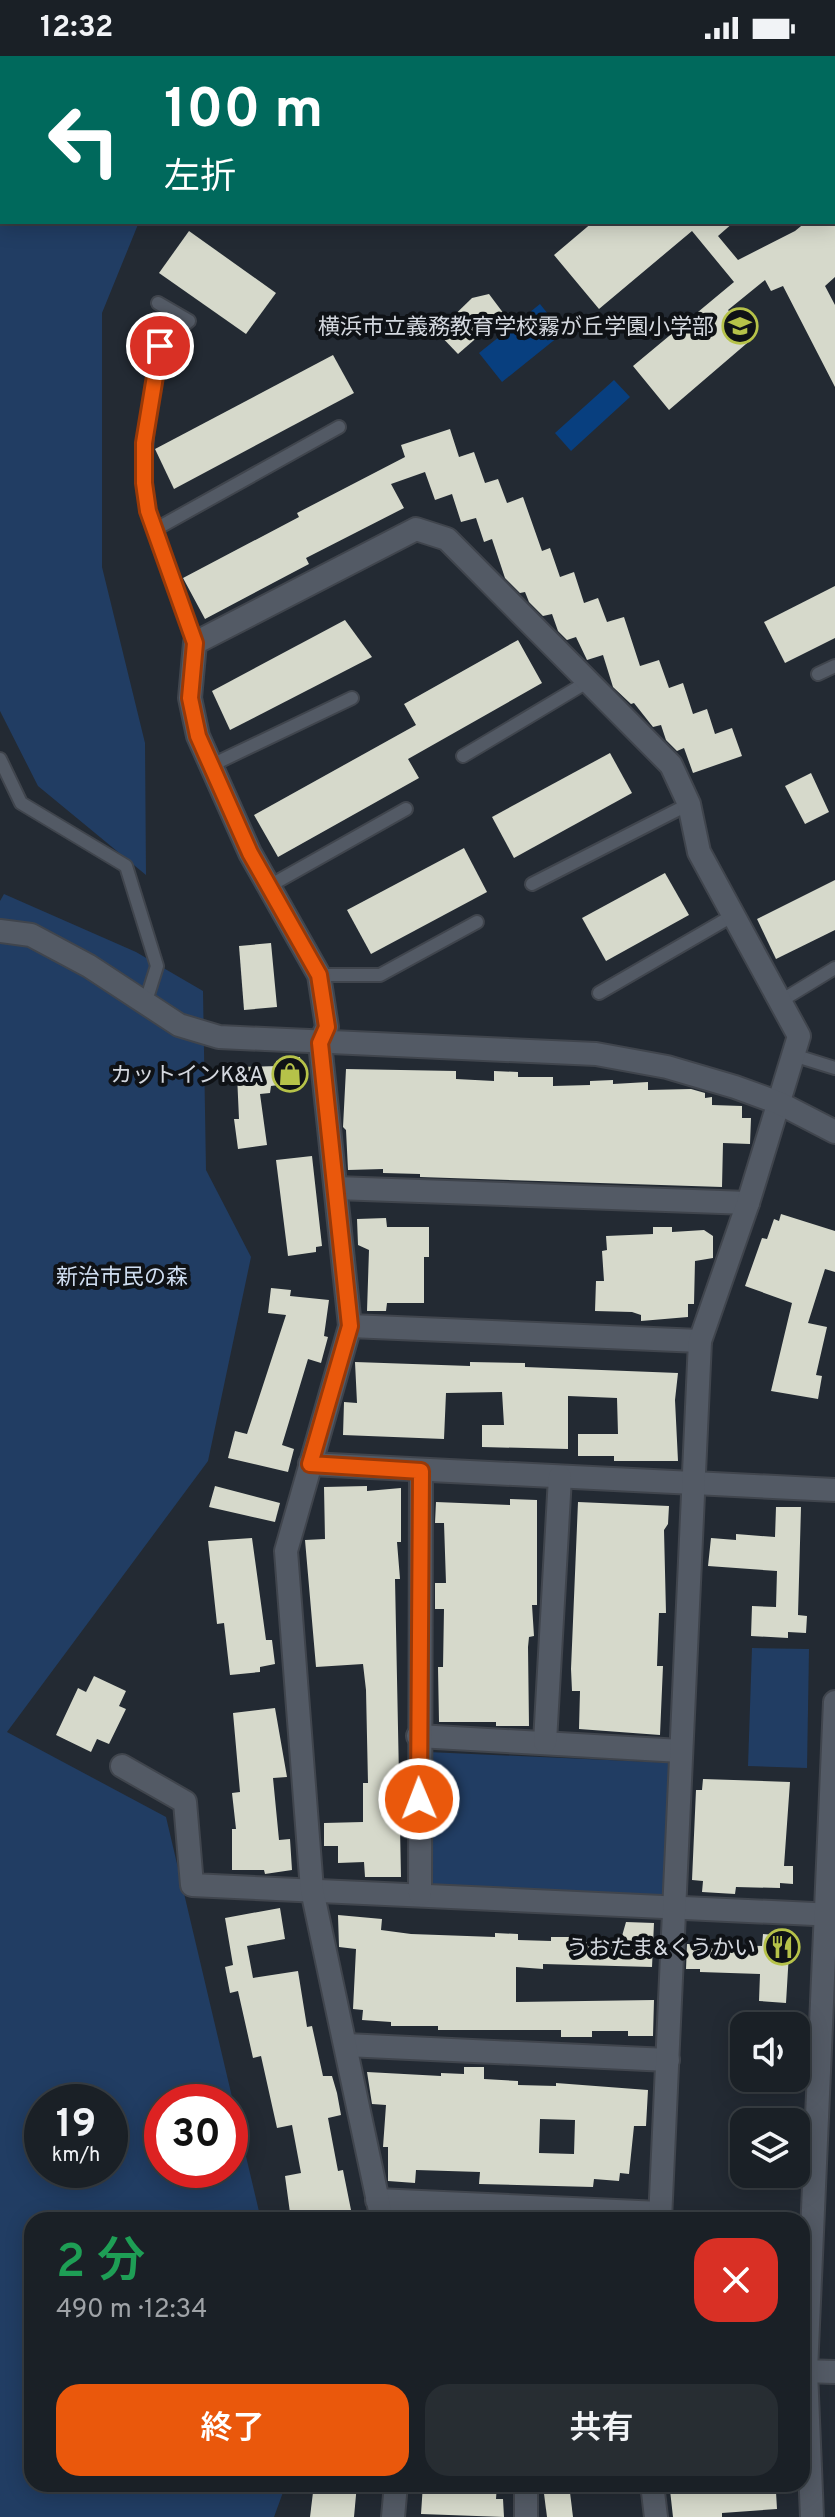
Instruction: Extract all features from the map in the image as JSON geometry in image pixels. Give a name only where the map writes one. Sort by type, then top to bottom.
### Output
[{"type":"street","points":[[460,2212],[380,2210],[312,1890],[286,1551],[350,1326],[320,1043],[327,1027],[319,975],[271,885],[250,853],[214,764],[198,736],[190,698],[195,643],[416,529],[447,539],[671,765],[689,804],[699,852],[799,1036],[748,1203],[700,1341],[691,1485],[660,2212]]},
{"type":"street","points":[[0,931],[31,935],[146,1001],[179,1025],[219,1037],[596,1054],[667,1067],[779,1103],[835,1132]]},
{"type":"street","points":[[336,1188],[748,1203]]},
{"type":"street","points":[[350,1326],[700,1341]]},
{"type":"street","points":[[310,1464],[835,1490]]},
{"type":"street","points":[[420,1894],[421,1471]]},
{"type":"street","points":[[545,1742],[560,1477]]},
{"type":"street","points":[[810,2273],[832,1914],[835,1702]]},
{"type":"street","points":[[418,1736],[681,1751]]},
{"type":"street","points":[[122,1766],[185,1802],[192,1885],[832,1914]]},
{"type":"street","points":[[346,2045],[668,2060]]},
{"type":"street","points":[[810,2371],[835,2372]]},
{"type":"street","points":[[810,2480],[812,2517]]},
{"type":"street","points":[[393,2517],[395,2492]]},
{"type":"street","points":[[526,2492],[526,2517]]},
{"type":"street","points":[[653,2492],[656,2517]]},
{"type":"lane","points":[[158,303],[189,321],[160,346],[149,406],[144,483],[148,511],[195,643]]},
{"type":"lane","points":[[156,529],[339,427]]},
{"type":"lane","points":[[818,674],[835,666]]},
{"type":"lane","points":[[463,756],[587,682]]},
{"type":"lane","points":[[214,764],[352,698]]},
{"type":"lane","points":[[0,759],[21,803],[126,866],[157,966],[146,1001]]},
{"type":"lane","points":[[532,884],[689,804]]},
{"type":"lane","points":[[271,885],[406,809]]},
{"type":"lane","points":[[599,993],[732,916]]},
{"type":"lane","points":[[319,975],[380,975],[477,922]]},
{"type":"lane","points":[[779,1002],[835,968]]},
{"type":"lane","points":[[793,1055],[835,1068]]},
{"type":"green space","points":[[0,224],[138,224],[102,313],[102,567],[145,743],[146,875],[38,786],[0,711]]},
{"type":"green space","name":"新治市民の森","points":[[4,894],[136,952],[203,991],[206,1170],[251,1257],[208,1461],[7,1732],[166,1817],[229,2084],[144,2084],[144,2188],[248,2188],[248,2165],[259,2212],[24,2212],[24,2492],[283,2492],[274,2517],[0,2517],[0,901]]},
{"type":"green space","points":[[752,1648],[809,1649],[807,1768],[748,1766]]},
{"type":"green space","points":[[428,1752],[674,1763],[667,1896],[429,1886]]},
{"type":"shaded area","points":[[540,304],[563,333],[502,382],[479,353]]},
{"type":"shaded area","points":[[614,380],[630,397],[571,451],[555,433]]},
{"type":"building","points":[[591,224],[732,224],[718,236],[738,260],[804,224],[835,224],[835,277],[825,286],[835,305],[835,387],[783,286],[771,291],[765,280],[728,310],[753,338],[669,410],[633,366],[734,282],[692,231],[599,309],[554,255]]},
{"type":"building","points":[[189,231],[276,293],[246,334],[159,273]]},
{"type":"building","points":[[489,294],[504,314],[458,354],[437,332],[472,298]]},
{"type":"building","points":[[333,355],[354,393],[174,489],[155,449]]},
{"type":"building","points":[[450,429],[459,457],[474,452],[485,483],[498,479],[507,503],[523,497],[542,551],[550,548],[560,577],[574,572],[584,603],[598,598],[607,622],[624,617],[640,666],[659,660],[669,688],[683,683],[693,714],[707,709],[715,734],[732,728],[742,756],[693,773],[684,748],[677,751],[666,740],[661,725],[653,727],[634,703],[631,704],[613,687],[603,655],[587,660],[576,637],[567,640],[558,631],[552,614],[543,616],[529,602],[525,592],[520,593],[505,578],[492,539],[484,542],[476,518],[461,522],[452,494],[435,500],[425,472],[391,484],[404,508],[306,558],[309,564],[205,619],[183,578],[299,517],[297,513],[405,457],[401,445]]},
{"type":"building","points":[[835,586],[835,638],[785,663],[764,622]]},
{"type":"building","points":[[345,620],[372,657],[230,730],[212,691]]},
{"type":"building","points":[[518,640],[542,683],[408,759],[419,778],[278,857],[254,815],[416,725],[404,704]]},
{"type":"building","points":[[610,753],[632,793],[514,858],[492,817]]},
{"type":"building","points":[[811,773],[829,812],[805,824],[785,786]]},
{"type":"building","points":[[464,848],[487,892],[371,954],[347,910]]},
{"type":"building","points":[[665,873],[689,915],[606,961],[582,918]]},
{"type":"building","points":[[835,880],[835,930],[776,959],[757,919]]},
{"type":"building","points":[[271,943],[277,1007],[244,1010],[239,946]]},
{"type":"building","points":[[300,1057],[302,1082],[271,1086],[270,1093],[260,1094],[267,1145],[238,1149],[234,1119],[239,1119],[237,1075],[241,1074],[241,1067],[277,1066],[276,1061]]},
{"type":"building","points":[[346,1069],[456,1071],[456,1079],[494,1081],[494,1071],[518,1072],[518,1077],[553,1077],[553,1086],[590,1085],[590,1081],[613,1080],[613,1084],[648,1082],[648,1090],[691,1089],[705,1093],[705,1098],[712,1097],[712,1105],[742,1106],[742,1118],[751,1118],[750,1144],[723,1143],[722,1187],[420,1177],[420,1174],[383,1173],[383,1169],[348,1170],[346,1130],[343,1127]]},
{"type":"building","points":[[312,1156],[322,1246],[316,1247],[316,1252],[288,1256],[276,1160]]},
{"type":"building","points":[[781,1214],[835,1231],[835,1272],[825,1269],[808,1323],[827,1327],[816,1375],[822,1376],[818,1399],[771,1391],[792,1303],[745,1286],[762,1238],[767,1239],[774,1219],[779,1221]]},
{"type":"building","points":[[386,1218],[387,1227],[429,1227],[429,1257],[424,1257],[424,1303],[387,1303],[386,1311],[367,1311],[369,1250],[358,1245],[357,1219]]},
{"type":"building","points":[[653,1227],[672,1227],[672,1232],[704,1230],[713,1236],[713,1258],[695,1261],[694,1304],[688,1304],[688,1317],[641,1321],[641,1315],[632,1312],[595,1311],[596,1281],[604,1281],[602,1251],[607,1250],[606,1236],[653,1234]]},
{"type":"building","points":[[271,1288],[291,1290],[290,1296],[329,1300],[324,1336],[328,1337],[321,1363],[308,1359],[282,1445],[294,1449],[288,1472],[228,1458],[235,1431],[247,1434],[286,1315],[268,1313]]},
{"type":"building","points":[[355,1362],[470,1366],[470,1362],[525,1363],[525,1367],[678,1373],[675,1400],[678,1461],[614,1461],[614,1456],[578,1456],[578,1434],[618,1434],[617,1398],[568,1396],[568,1449],[482,1447],[482,1425],[504,1425],[502,1392],[446,1393],[444,1439],[343,1435],[344,1402],[357,1403]]},
{"type":"building","points":[[215,1486],[280,1503],[275,1522],[209,1507]]},
{"type":"building","points":[[367,1486],[367,1491],[401,1488],[401,1542],[397,1542],[400,1579],[395,1579],[401,1877],[365,1877],[364,1862],[338,1863],[338,1846],[324,1846],[324,1823],[363,1822],[363,1783],[368,1783],[366,1690],[363,1664],[316,1667],[305,1540],[325,1539],[324,1487]]},
{"type":"building","points":[[510,1499],[537,1500],[537,1605],[532,1605],[534,1636],[529,1637],[528,1647],[529,1726],[496,1726],[496,1722],[439,1722],[438,1667],[443,1667],[444,1609],[435,1609],[435,1583],[446,1583],[444,1523],[435,1523],[436,1502],[510,1505]]},
{"type":"building","points":[[578,1502],[669,1506],[668,1524],[664,1530],[666,1613],[659,1613],[657,1666],[663,1666],[660,1735],[579,1729],[580,1691],[572,1691],[571,1669]]},
{"type":"building","points":[[776,1507],[801,1507],[798,1615],[807,1616],[806,1633],[788,1632],[788,1638],[751,1636],[752,1606],[776,1607],[777,1571],[708,1566],[711,1538],[736,1540],[736,1534],[775,1537]]},
{"type":"building","points":[[252,1538],[266,1640],[272,1640],[275,1664],[260,1667],[260,1672],[230,1675],[224,1623],[217,1624],[208,1541]]},
{"type":"building","points":[[94,1676],[126,1691],[119,1706],[126,1709],[109,1744],[97,1739],[91,1752],[56,1735],[78,1688],[86,1692]]},
{"type":"building","points":[[275,1708],[287,1777],[273,1778],[279,1840],[290,1839],[292,1870],[265,1874],[264,1870],[232,1870],[232,1829],[236,1829],[232,1793],[240,1792],[233,1713]]},
{"type":"building","points":[[703,1779],[790,1782],[784,1866],[793,1866],[793,1884],[780,1883],[780,1888],[736,1887],[735,1894],[702,1892],[703,1881],[692,1880],[696,1790],[702,1790]]},
{"type":"building","points":[[280,1908],[285,1939],[247,1946],[253,1978],[298,1971],[307,2027],[312,2026],[323,2076],[332,2076],[337,2093],[341,2115],[328,2118],[338,2171],[343,2170],[351,2212],[290,2212],[285,2176],[301,2173],[292,2125],[277,2128],[261,2056],[253,2058],[238,1991],[230,1993],[225,1967],[233,1965],[225,1918]]},
{"type":"building","points":[[338,1915],[382,1919],[381,1930],[411,1934],[495,1937],[495,1933],[518,1934],[518,1940],[551,1941],[551,1937],[570,1937],[569,1942],[620,1943],[626,1922],[654,1923],[652,1967],[543,1964],[543,1969],[516,1967],[516,2002],[654,2000],[653,2036],[628,2036],[628,2031],[592,2031],[592,2037],[561,2037],[561,2030],[438,2030],[438,2026],[391,2026],[391,2022],[362,2020],[363,2010],[353,2009],[356,1949],[339,1947]]},
{"type":"building","points":[[763,1934],[790,1936],[786,2003],[759,2001],[760,1974],[686,1969],[687,1944],[762,1946]]},
{"type":"building","points":[[464,2067],[484,2067],[484,2079],[518,2081],[518,2085],[556,2086],[556,2083],[648,2090],[646,2126],[634,2126],[629,2174],[620,2173],[619,2181],[594,2179],[593,2187],[479,2184],[480,2172],[416,2170],[415,2183],[388,2181],[388,2147],[383,2147],[386,2105],[372,2104],[367,2072],[441,2076],[441,2073],[464,2074]],"holes":[[[540,2119],[575,2120],[574,2154],[539,2153]]]},
{"type":"building","points":[[313,2492],[356,2492],[354,2517],[310,2517]]},
{"type":"building","points":[[422,2492],[496,2492],[496,2499],[503,2499],[504,2517],[421,2514]]},
{"type":"building","points":[[544,2492],[570,2492],[573,2517],[547,2517]]},
{"type":"building","points":[[670,2492],[776,2492],[777,2509],[722,2513],[722,2517],[673,2517]]},
{"type":"place","name":"横浜市立義務教育学校霧が丘学園小学部","points":[[740,326]]},
{"type":"place","name":"カットインK&A","points":[[290,1074]]},
{"type":"place","name":"うおたま&くうかい","points":[[782,1947]]},
{"type":"route","points":[[160,346],[144,443],[144,483],[148,511],[195,643],[190,698],[198,736],[214,764],[250,853],[271,885],[319,975],[327,1027],[320,1043],[350,1326],[310,1464],[421,1471],[419,1799]]}]
